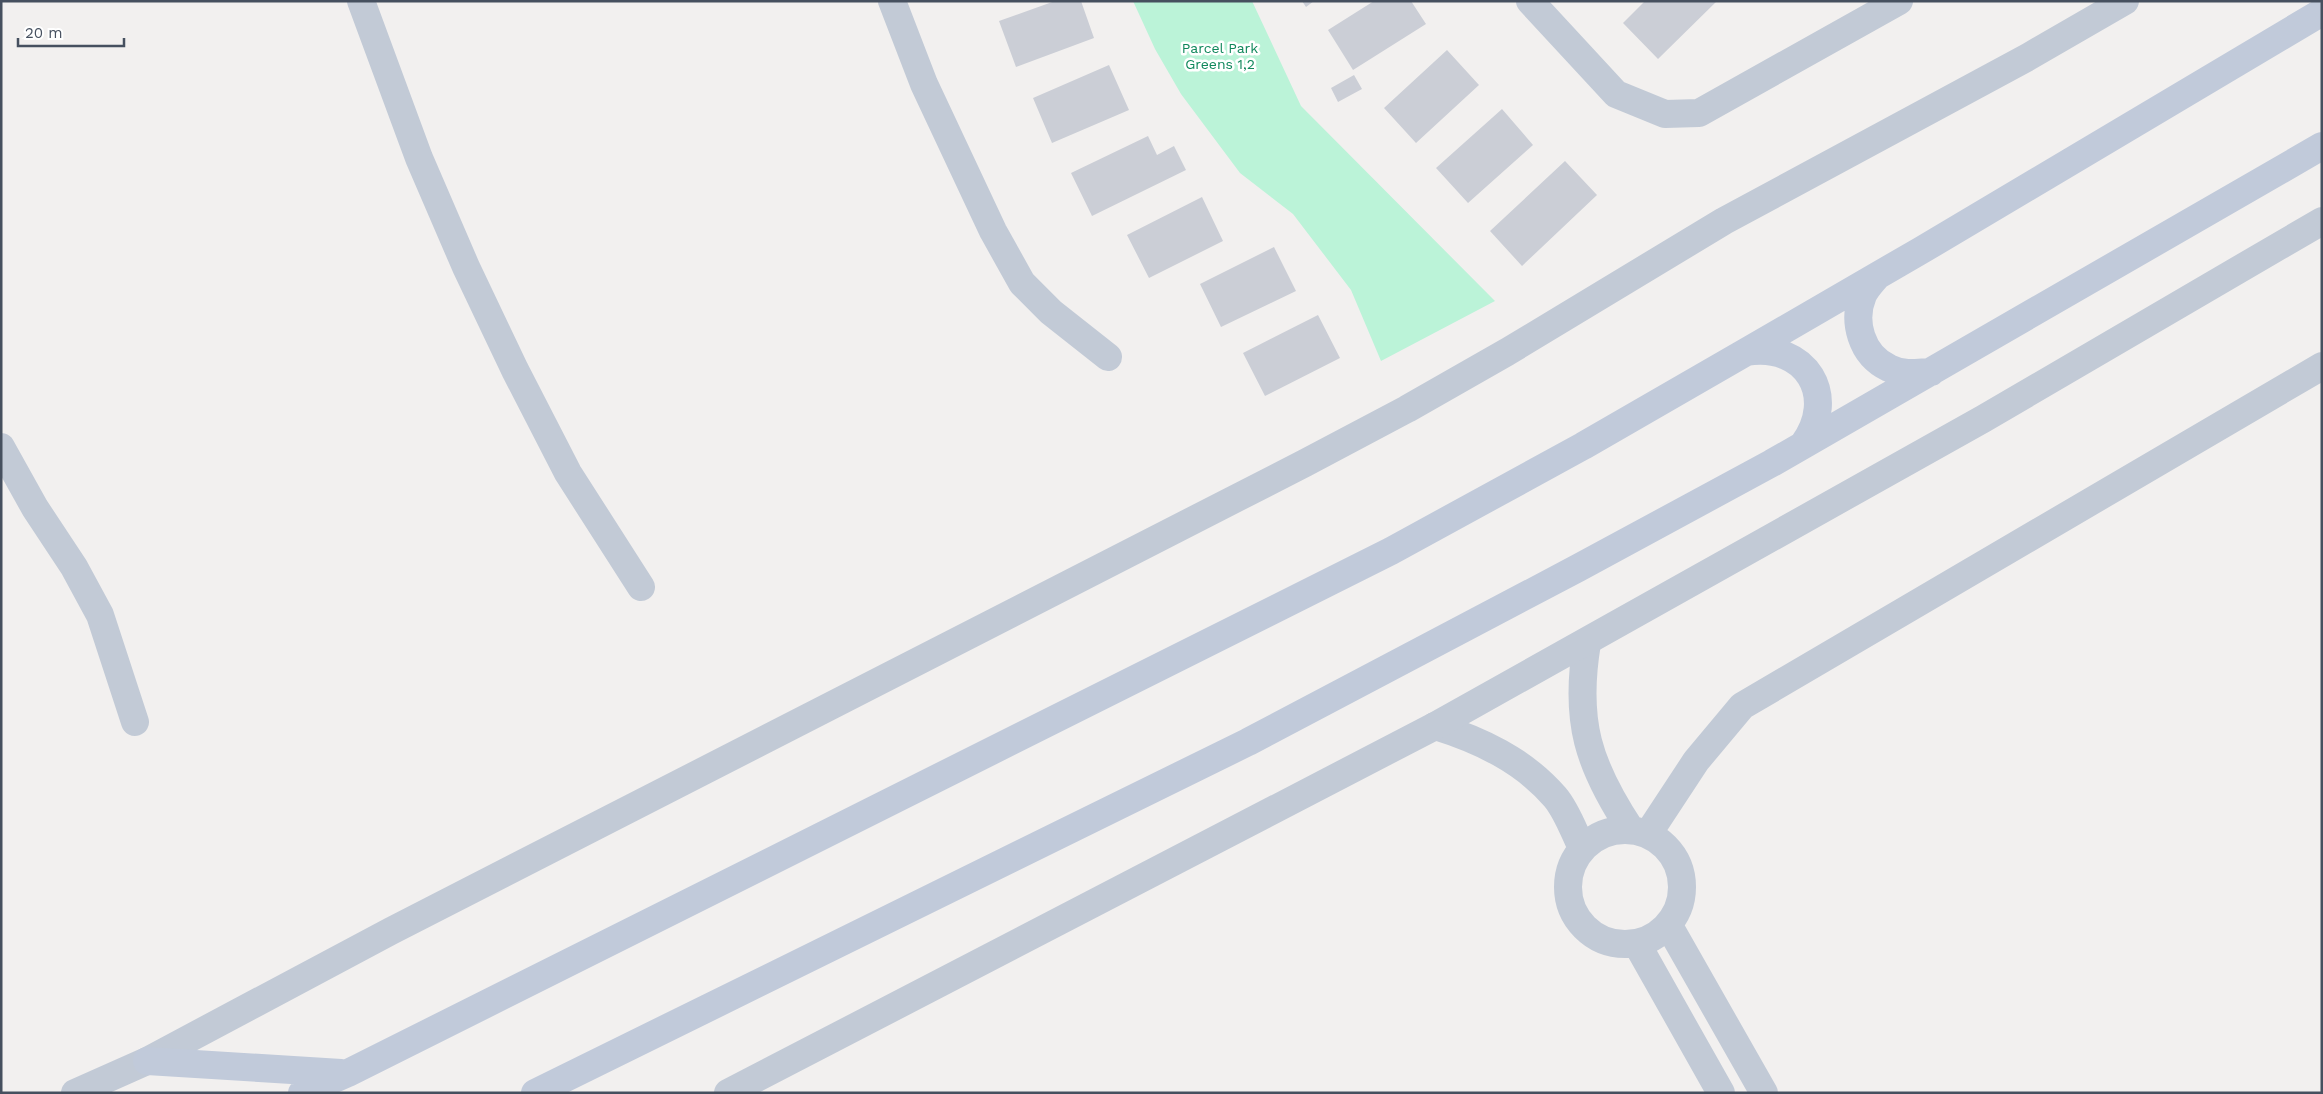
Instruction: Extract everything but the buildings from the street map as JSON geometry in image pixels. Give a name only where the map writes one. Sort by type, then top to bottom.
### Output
[{"type":"main road","points":[[302,1093],[348,1073],[1391,551],[1583,446],[1746,352],[2322,12]]},
{"type":"main road","points":[[535,1093],[1248,742],[1587,563],[1803,445],[2322,146]]},
{"type":"main road","points":[[1877,276],[1864,293],[1858,314],[1860,336],[1871,354],[1888,368],[1909,374],[1931,372]]},
{"type":"main road","points":[[1746,352],[1762,350],[1778,352],[1793,359],[1806,370],[1815,384],[1819,400],[1818,416],[1812,432],[1803,445]]},
{"type":"main road","points":[[147,1061],[348,1073]]},
{"type":"street","points":[[361,1],[419,158],[466,267],[507,353],[568,473],[641,587]]},
{"type":"street","points":[[892,1],[928,93],[993,231],[1022,283],[1050,312],[1108,356]]},
{"type":"street","points":[[1530,1],[1616,94],[1664,114],[1699,113],[1899,1]]},
{"type":"street","points":[[75,1093],[147,1061],[390,931],[1288,472],[1407,409],[1507,352],[1724,221],[2028,57],[2125,1]]},
{"type":"street","points":[[728,1093],[1435,726],[1983,419],[2322,221]]},
{"type":"street","points":[[1640,832],[1742,706],[2322,366]]},
{"type":"street","points":[[1,447],[35,508],[74,567],[100,615],[135,722]]},
{"type":"street","points":[[1586,643],[1581,676],[1582,710],[1588,744],[1600,776],[1640,832],[1664,845],[1675,858],[1682,875],[1682,893],[1678,910],[1669,926],[1654,937],[1637,944],[1619,944],[1602,940],[1587,930],[1575,916],[1568,899],[1568,881],[1572,863],[1582,848],[1596,837],[1613,831],[1640,832]]},
{"type":"street","points":[[1435,726],[1469,736],[1502,752],[1530,774],[1556,798],[1582,848]]},
{"type":"street","points":[[1669,926],[1764,1093]]},
{"type":"street","points":[[1637,944],[1721,1093]]},
{"type":"green space","name":"Parcel Park Greens 1,2","points":[[1133,1],[1252,1],[1301,106],[1495,301],[1381,361],[1351,290],[1293,214],[1240,173],[1181,94],[1155,49]]}]
